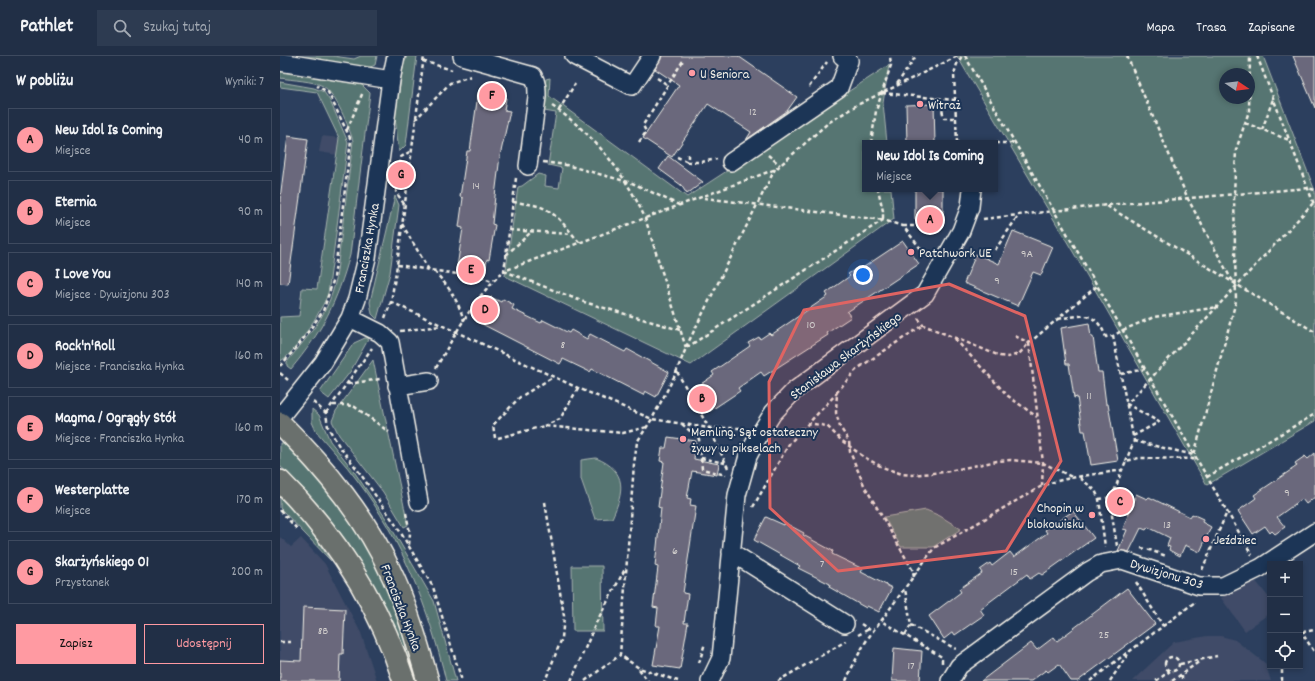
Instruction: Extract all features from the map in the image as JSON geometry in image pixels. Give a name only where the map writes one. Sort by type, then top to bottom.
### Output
[{"type":"main road","name":"Franciszka Hynka","points":[[280,423],[312,455],[346,497],[379,549],[393,577],[404,606],[428,681]]},
{"type":"main road","name":"Franciszka Hynka","points":[[280,481],[325,530],[351,566],[371,600],[385,629],[404,681]]},
{"type":"street","name":"Franciszka Hynka","points":[[280,417],[323,363],[350,318],[357,299],[367,258],[391,80],[396,56]]},
{"type":"street","points":[[462,56],[533,76],[538,86],[528,164]]},
{"type":"street","points":[[574,56],[632,86],[652,56]]},
{"type":"street","points":[[737,157],[839,88],[849,61],[842,56]]},
{"type":"street","points":[[280,62],[391,80]]},
{"type":"street","name":"Stanisława Skarżyńskiego","points":[[710,681],[721,658],[739,484],[748,456],[773,413],[795,390],[925,294],[963,226],[970,207],[972,192]]},
{"type":"street","points":[[350,318],[380,333],[390,342],[419,502]]},
{"type":"street","points":[[397,386],[429,381]]},
{"type":"street","name":"Dywizjonu 303","points":[[950,681],[959,666],[1087,572],[1120,553],[1199,586],[1224,586],[1260,568],[1315,532]]},
{"type":"street","points":[[731,552],[851,633]]},
{"type":"path","points":[[424,56],[391,302],[380,333],[362,364],[326,413],[328,427],[339,446],[358,469],[398,528],[433,587],[462,681]]},
{"type":"path","points":[[872,140],[881,93],[891,65],[890,56]]},
{"type":"path","points":[[896,85],[916,56]]},
{"type":"path","points":[[585,681],[620,655],[634,464],[637,442],[652,420],[686,348],[776,169],[828,123],[857,105],[958,56]]},
{"type":"path","points":[[957,140],[954,74],[957,64],[962,56]]},
{"type":"path","points":[[965,56],[1260,568]]},
{"type":"path","points":[[1128,56],[1188,199],[1230,277],[1237,285]]},
{"type":"path","points":[[1194,454],[1236,301],[1237,285],[1234,195],[1236,150],[1249,110],[1250,56]]},
{"type":"path","points":[[1127,404],[1237,285],[1315,204],[1257,56]]},
{"type":"path","points":[[639,142],[646,132],[643,125],[684,59]]},
{"type":"path","points":[[415,120],[450,83],[471,76]]},
{"type":"path","points":[[347,130],[363,92],[373,77]]},
{"type":"path","points":[[660,80],[668,85]]},
{"type":"path","points":[[559,110],[575,84]]},
{"type":"path","points":[[280,366],[312,327],[323,311],[331,292],[351,140],[328,92],[321,87],[314,85]]},
{"type":"path","points":[[881,93],[954,100]]},
{"type":"path","points":[[537,97],[559,110],[584,130],[626,182],[645,218],[686,348]]},
{"type":"path","points":[[935,98],[941,105],[944,118],[956,118]]},
{"type":"path","points":[[1262,130],[1273,99]]},
{"type":"path","points":[[1245,123],[1289,140]]},
{"type":"path","points":[[998,143],[1015,143]]},
{"type":"path","points":[[404,204],[396,192],[401,156],[411,150]]},
{"type":"path","points":[[677,157],[688,162],[701,162],[734,155],[740,152],[737,157]]},
{"type":"path","points":[[688,154],[688,162]]},
{"type":"path","points":[[504,272],[518,165],[566,165],[626,182],[679,205]]},
{"type":"path","points":[[429,381],[464,321],[492,281],[504,272],[776,169]]},
{"type":"path","points":[[702,197],[883,220],[903,226],[963,226],[1018,215],[1106,205],[1308,188],[1315,190]]},
{"type":"path","points":[[879,192],[883,211],[883,220]]},
{"type":"path","points":[[513,202],[539,206],[548,211],[560,220],[580,243]]},
{"type":"path","points":[[1106,205],[1315,332]]},
{"type":"path","points":[[995,250],[1018,215]]},
{"type":"path","points":[[686,348],[883,220]]},
{"type":"path","points":[[402,223],[431,270],[450,288],[458,303],[464,321]]},
{"type":"path","points":[[903,226],[929,260]]},
{"type":"path","points":[[509,230],[572,234]]},
{"type":"path","points":[[506,255],[531,232]]},
{"type":"path","points":[[397,265],[484,278],[492,281]]},
{"type":"path","points":[[504,272],[584,302],[680,330]]},
{"type":"path","points":[[910,306],[923,325],[1000,356],[1008,357],[1019,354],[1029,343],[1097,286]]},
{"type":"path","points":[[391,302],[553,377],[652,420],[709,428],[744,428]]},
{"type":"path","points":[[1058,319],[1086,315],[1093,318],[1102,326],[1106,337],[1113,336],[1123,330],[1166,314],[1218,307]]},
{"type":"path","points":[[380,333],[441,325]]},
{"type":"path","points":[[750,513],[789,444],[807,423],[838,392],[857,369],[923,325]]},
{"type":"path","points":[[1015,336],[1029,343]]},
{"type":"path","points":[[1113,336],[1134,442],[1110,503],[1111,510],[1120,553],[1163,626]]},
{"type":"path","points":[[954,337],[1008,396],[1037,417]]},
{"type":"path","points":[[1029,343],[1043,463],[1042,486]]},
{"type":"path","points":[[1121,374],[1145,369]]},
{"type":"path","points":[[676,371],[709,428],[728,468]]},
{"type":"path","points":[[553,377],[520,397],[493,425],[497,438],[544,426],[560,419],[578,388]]},
{"type":"path","points":[[348,384],[380,379]]},
{"type":"path","points":[[838,392],[836,420],[850,446],[850,452],[864,485],[912,569],[914,577]]},
{"type":"path","points":[[1127,404],[1159,422],[1133,436]]},
{"type":"path","points":[[332,405],[346,405],[354,407],[391,434]]},
{"type":"path","points":[[1207,477],[1315,414]]},
{"type":"path","points":[[742,435],[744,428],[748,423]]},
{"type":"path","points":[[807,423],[826,426],[850,446],[882,467],[902,474],[912,475],[944,472],[996,460],[1011,460],[1043,463],[1073,478]]},
{"type":"path","points":[[681,424],[699,439],[702,469],[726,474]]},
{"type":"path","points":[[544,426],[623,433],[648,427]]},
{"type":"path","points":[[1134,442],[1194,454]]},
{"type":"path","points":[[701,458],[725,462]]},
{"type":"path","points":[[1126,461],[1139,458],[1197,459]]},
{"type":"path","points":[[725,482],[730,462]]},
{"type":"path","points":[[846,681],[872,631],[914,577],[934,548],[1042,486],[1057,480],[1080,478],[1122,470]]},
{"type":"path","points":[[1080,478],[1095,490],[1099,499],[1105,548]]},
{"type":"path","points":[[1099,499],[1113,497]]},
{"type":"path","points":[[545,502],[564,616],[564,628],[562,638],[545,681]]},
{"type":"path","points":[[280,510],[298,531]]},
{"type":"path","points":[[1208,570],[1202,570],[1227,511]]},
{"type":"path","points":[[571,681],[596,623],[627,567]]},
{"type":"path","points":[[905,588],[911,625],[905,635]]},
{"type":"path","points":[[1090,681],[1196,602]]},
{"type":"path","points":[[881,621],[942,658],[942,665]]},
{"type":"path","points":[[911,625],[956,649]]},
{"type":"path","points":[[778,681],[851,633],[869,629]]},
{"type":"path","points":[[1303,631],[1315,630]]},
{"type":"path","points":[[1302,633],[1315,653]]},
{"type":"path","points":[[699,664],[706,635]]},
{"type":"path","points":[[280,642],[292,642]]},
{"type":"path","points":[[1110,681],[1130,651]]},
{"type":"path","points":[[620,655],[639,668],[678,681]]},
{"type":"path","points":[[1156,681],[1170,671],[1176,670],[1180,664],[1216,656]]},
{"type":"path","points":[[1170,671],[1165,665],[1167,659],[1174,657],[1180,664]]},
{"type":"path","points":[[1172,681],[1202,659]]},
{"type":"path","points":[[639,668],[648,681]]},
{"type":"path","points":[[1282,669],[1282,681]]},
{"type":"path","points":[[1182,675],[1182,681]]},
{"type":"highlighted area","points":[[949,284],[1025,316],[1061,461],[1006,551],[838,571],[770,508],[769,382],[804,310]]},
{"type":"shaded area","points":[[322,136],[339,138],[337,155],[319,152]]},
{"type":"shaded area","points":[[280,537],[291,547],[301,538],[325,564],[361,633],[377,681],[280,681]]},
{"type":"shaded area","points":[[1255,580],[1267,595],[1267,615],[1245,631],[1221,598],[1236,588]]},
{"type":"shaded area","points":[[1207,636],[1221,636],[1235,640],[1265,663],[1271,681],[1132,681],[1174,642]]},
{"type":"green space","points":[[287,56],[333,56],[354,59],[361,56],[377,56],[375,65],[366,69]]},
{"type":"green space","points":[[407,56],[417,56],[406,145],[399,152],[395,117],[403,67]]},
{"type":"green space","points":[[957,56],[1263,56],[1315,191],[1315,421],[1207,485],[1082,267]]},
{"type":"green space","points":[[889,65],[883,103],[887,140],[862,140],[862,192],[891,192],[894,219],[691,365],[505,276],[518,187],[522,186],[538,174],[546,176],[545,186],[559,188],[562,168],[548,165],[556,113],[544,111],[542,109],[546,79],[550,78],[549,96],[687,197]]},
{"type":"green space","points":[[280,72],[362,85],[370,93],[350,255],[340,287],[327,316],[320,329],[291,369],[287,366],[287,362],[317,324],[333,292],[336,279],[353,141],[341,111],[328,90],[319,84],[280,78]]},
{"type":"green space","points":[[280,82],[314,88],[324,92],[330,101],[348,142],[328,294],[320,310],[300,341],[286,357],[280,361],[280,317],[299,316],[302,288],[317,289],[339,138],[317,92],[280,87]]},
{"type":"green space","points":[[395,196],[399,205],[390,273],[377,319],[372,314],[370,302]]},
{"type":"green space","points":[[365,338],[369,338],[350,372],[329,399],[320,392],[354,343]]},
{"type":"green space","points":[[373,360],[408,525],[404,527],[383,492],[339,435],[332,421],[336,411]]},
{"type":"green space","points":[[312,409],[319,415],[330,441],[353,470],[385,517],[434,601],[456,681],[446,681],[422,601],[412,576],[388,526],[357,480],[316,431],[312,422]]},
{"type":"green space","points":[[280,443],[288,443],[340,508],[364,542],[389,590],[416,668],[412,669],[401,640],[388,613],[374,585],[358,559],[323,510],[280,466]]},
{"type":"green space","points":[[596,458],[614,469],[620,483],[621,491],[612,518],[595,519],[581,479],[581,460]]},
{"type":"green space","points":[[280,497],[305,523],[331,561],[280,508]]},
{"type":"green space","points":[[926,510],[940,516],[961,529],[933,547],[901,547],[884,517]]},
{"type":"green space","points":[[572,566],[602,566],[603,631],[573,631]]},
{"type":"building","points":[[662,56],[738,56],[797,97],[787,111],[746,140],[751,132],[708,104],[672,157],[643,138],[679,85],[655,69]]},
{"type":"building","points":[[1293,56],[1315,56],[1315,108]]},
{"type":"building","points":[[478,94],[506,98],[504,110],[510,111],[500,156],[492,224],[495,225],[489,260],[487,259],[485,272],[457,267],[463,228],[459,227],[463,198],[460,197],[467,151],[470,151]]},
{"type":"building","points":[[934,104],[935,140],[907,140],[906,105]]},
{"type":"building","points":[[288,136],[308,139],[288,284],[280,283],[280,199]]},
{"type":"building","points":[[668,156],[703,182],[687,194],[681,185],[659,169]]},
{"type":"building","points":[[915,192],[943,192],[943,220],[915,220]]},
{"type":"building","points":[[1013,231],[1053,247],[1041,275],[1033,272],[1018,306],[964,283],[976,254],[999,264]]},
{"type":"building","points":[[903,241],[919,264],[847,312],[851,317],[827,333],[828,335],[764,376],[761,372],[738,388],[740,391],[710,411],[695,388],[714,375],[712,372],[750,346],[748,343],[759,337],[760,339],[769,333],[771,335],[828,296],[826,293],[850,276],[848,274],[859,267],[861,269]]},
{"type":"building","points":[[491,297],[501,302],[503,299],[514,305],[512,309],[541,323],[543,320],[569,333],[571,330],[587,339],[590,334],[625,352],[627,349],[669,372],[656,397],[645,391],[643,395],[592,369],[590,372],[563,359],[560,364],[478,322]]},
{"type":"building","points":[[1089,323],[1091,337],[1093,337],[1098,372],[1102,372],[1106,404],[1108,404],[1118,461],[1091,465],[1085,431],[1082,431],[1077,397],[1074,398],[1069,364],[1066,364],[1061,328]]},
{"type":"building","points":[[668,437],[696,441],[694,459],[719,464],[717,475],[692,471],[687,498],[691,499],[690,505],[696,506],[683,593],[688,594],[684,623],[688,623],[680,669],[653,665],[660,626],[656,626],[658,608],[653,607],[658,567],[655,566],[661,508],[658,507],[664,462],[660,461],[662,448],[666,448]]},
{"type":"building","points":[[1315,453],[1315,497],[1306,504],[1302,499],[1277,517],[1285,527],[1275,534],[1272,531],[1270,533],[1265,526],[1253,534],[1238,511],[1256,498],[1254,495],[1297,466],[1295,463],[1305,456],[1308,459]]},
{"type":"building","points":[[1136,494],[1147,499],[1149,497],[1190,517],[1192,514],[1203,519],[1202,522],[1211,527],[1200,552],[1185,545],[1180,556],[1169,550],[1170,547],[1167,546],[1170,538],[1148,527],[1146,530],[1141,528],[1129,552],[1118,551],[1127,530],[1123,529]]},
{"type":"building","points":[[1073,511],[1094,538],[1042,575],[1039,573],[1030,579],[1027,574],[980,609],[984,615],[955,635],[953,632],[944,639],[929,616],[961,592],[959,589],[982,573],[980,570],[990,563],[992,566],[1010,552],[1014,557],[1047,533],[1045,530]]},
{"type":"building","points":[[766,517],[784,525],[785,523],[804,533],[803,535],[833,551],[832,554],[863,569],[861,572],[892,588],[879,612],[867,606],[866,608],[829,587],[830,584],[798,568],[800,566],[754,540]]},
{"type":"building","points":[[1127,588],[1155,624],[1078,681],[1071,681],[1059,664],[1048,672],[1046,670],[1031,681],[981,681],[1031,643],[1037,650],[1054,637],[1057,641]]},
{"type":"building","points":[[303,607],[345,609],[343,654],[340,654],[339,681],[280,681],[280,660],[301,661]]},
{"type":"building","points":[[894,648],[922,651],[920,681],[892,681]]},
{"type":"place","name":"U Seniora","points":[[692,73]]},
{"type":"place","name":"Westerplatte","points":[[492,96]]},
{"type":"place","name":"Witraż","points":[[920,104]]},
{"type":"place","name":"Skarżyńskiego 01","points":[[401,175]]},
{"type":"place","name":"New Idol Is Coming","points":[[930,220]]},
{"type":"place","name":"Patchwork UE","points":[[911,252]]},
{"type":"place","name":"Magma / Ogrągły Stół","points":[[471,270]]},
{"type":"place","name":"Rock'n'Roll","points":[[485,310]]},
{"type":"place","name":"Eternia","points":[[702,399]]},
{"type":"place","name":"Memling. Sąt ostateczny żywy w pikselach","points":[[683,439]]},
{"type":"place","name":"I Love You","points":[[1120,502]]},
{"type":"place","name":"Chopin w blokowisku","points":[[1092,515]]},
{"type":"place","name":"Jeździec","points":[[1206,539]]}]
